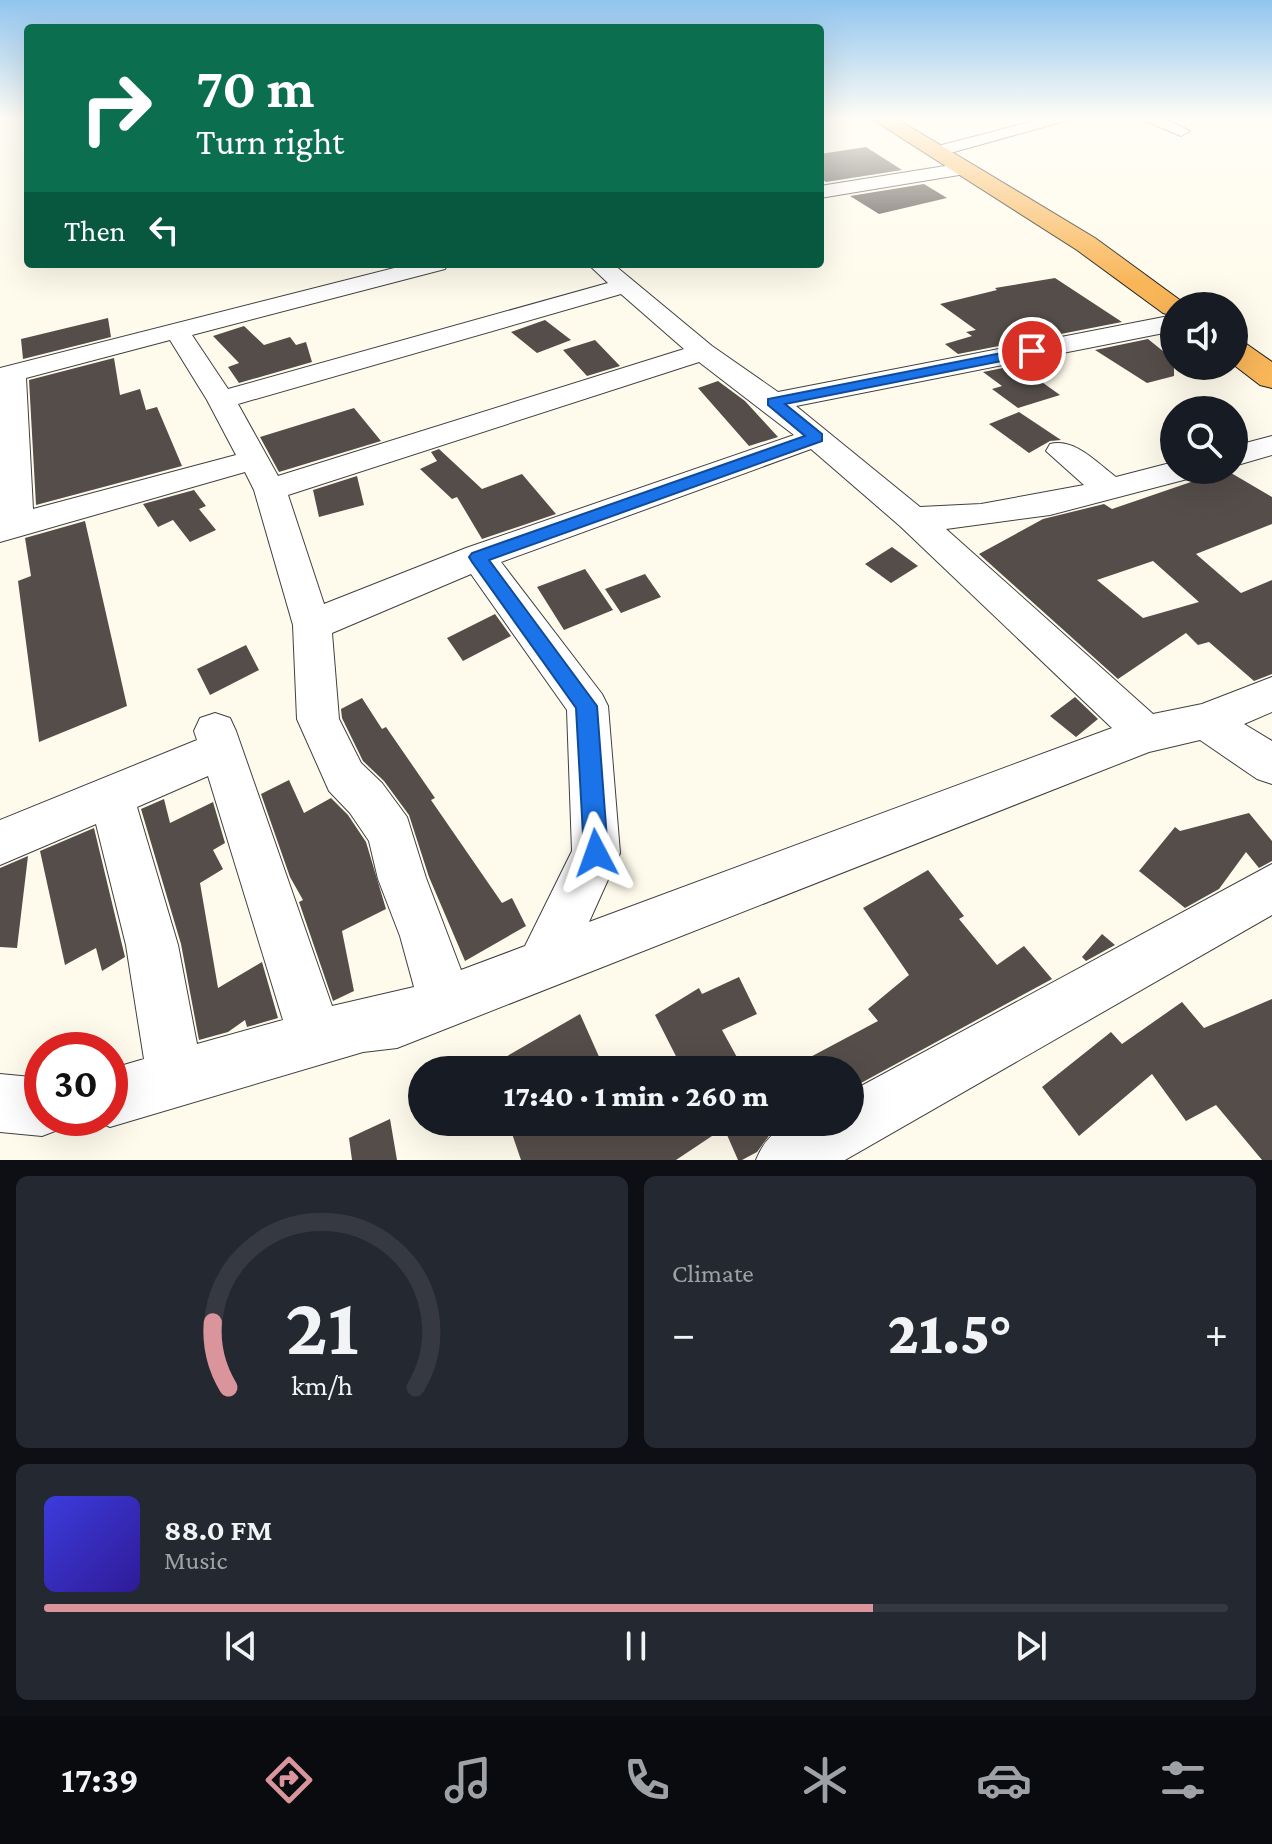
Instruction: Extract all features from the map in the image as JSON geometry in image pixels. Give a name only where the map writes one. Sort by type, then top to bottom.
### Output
[{"type":"highway","points":[[971,173],[1086,244],[1160,297]]},
{"type":"highway","points":[[1248,360],[1272,378]]},
{"type":"street","points":[[824,173],[863,185]]},
{"type":"street","points":[[858,173],[863,185]]},
{"type":"street","points":[[824,191],[938,173]]},
{"type":"street","points":[[253,460],[9,528],[6,374],[421,268]]},
{"type":"street","points":[[604,268],[703,352],[773,402],[912,518],[1146,734]]},
{"type":"street","points":[[221,400],[624,286]]},
{"type":"street","points":[[773,402],[1160,326]]},
{"type":"street","points":[[176,330],[221,400],[270,490],[312,625],[318,719],[345,777],[366,798],[391,833],[402,879],[425,936],[445,1002]]},
{"type":"street","points":[[270,490],[703,352]]},
{"type":"street","points":[[312,625],[478,557],[816,437]]},
{"type":"street","points":[[1248,452],[1272,445]]},
{"type":"street","points":[[1061,451],[1110,489]]},
{"type":"street","points":[[912,518],[946,520],[1004,511],[1160,476]]},
{"type":"street","points":[[478,557],[587,706],[596,853],[544,964]]},
{"type":"street","points":[[128,1093],[363,1025],[397,1021],[1146,734],[1205,721],[1272,694]]},
{"type":"street","points":[[1205,721],[1272,765]]},
{"type":"street","points":[[0,843],[111,796],[218,741],[316,1039]]},
{"type":"street","points":[[111,796],[152,945],[176,1080]]},
{"type":"street","points":[[786,1160],[1272,888]]},
{"type":"street","points":[[0,1103],[24,1105]]},
{"type":"building","points":[[824,173],[882,173],[826,182]]},
{"type":"building","points":[[924,184],[947,198],[879,214],[850,196]]},
{"type":"building","points":[[1055,278],[1122,322],[958,354],[945,344],[972,336],[966,332],[976,330],[940,304],[997,290],[995,288]]},
{"type":"building","points":[[108,318],[111,337],[23,359],[21,339]]},
{"type":"building","points":[[545,320],[571,340],[537,353],[511,332]]},
{"type":"building","points":[[244,326],[264,345],[290,337],[296,345],[306,342],[312,362],[239,383],[228,367],[239,363],[213,336]]},
{"type":"building","points":[[1148,339],[1160,349],[1160,380],[1147,383],[1095,350]]},
{"type":"building","points":[[595,340],[620,366],[587,376],[563,350]]},
{"type":"building","points":[[114,358],[120,395],[140,389],[146,410],[157,407],[182,466],[36,505],[29,380]]},
{"type":"building","points":[[1018,365],[1060,395],[1018,408],[992,389],[1002,386],[983,372]]},
{"type":"building","points":[[718,381],[745,401],[778,437],[749,446],[698,388]]},
{"type":"building","points":[[354,408],[381,441],[279,472],[260,437]]},
{"type":"building","points":[[1019,412],[1061,440],[1050,441],[1029,453],[989,424]]},
{"type":"building","points":[[439,449],[482,489],[522,474],[556,514],[482,539],[457,497],[452,499],[420,469],[437,461],[431,452]]},
{"type":"building","points":[[357,476],[364,505],[319,517],[313,490]]},
{"type":"building","points":[[1248,483],[1272,497],[1272,524],[1196,554],[1241,593],[1272,580],[1272,674],[1254,681],[1209,642],[1198,645],[1186,633],[1118,679],[979,554],[1043,519],[1104,504],[1112,509],[1185,484]],"holes":[[[1153,561],[1199,602],[1143,618],[1097,580]]]},
{"type":"building","points":[[194,490],[206,506],[199,509],[216,530],[190,542],[173,520],[158,527],[143,504]]},
{"type":"building","points":[[85,521],[127,706],[39,742],[18,581],[31,576],[25,538]]},
{"type":"building","points":[[892,547],[918,566],[891,583],[865,564]]},
{"type":"building","points":[[585,569],[613,610],[564,630],[537,587]]},
{"type":"building","points":[[645,574],[661,597],[621,613],[605,589]]},
{"type":"building","points":[[495,614],[511,636],[463,661],[447,638]]},
{"type":"building","points":[[246,645],[259,670],[210,695],[197,669]]},
{"type":"building","points":[[1075,697],[1098,719],[1076,737],[1050,716]]},
{"type":"building","points":[[362,698],[435,798],[431,800],[502,903],[512,898],[526,926],[465,961],[429,877],[409,815],[384,781],[363,761],[342,718],[341,709]]},
{"type":"building","points":[[289,780],[304,813],[331,798],[348,815],[366,842],[386,909],[342,931],[354,991],[333,1001],[299,902],[303,900],[290,877],[261,794]]},
{"type":"building","points":[[164,799],[170,823],[213,802],[225,843],[213,850],[223,869],[200,883],[218,988],[262,962],[278,1018],[247,1027],[245,1020],[228,1032],[199,1040],[181,944],[141,809]]},
{"type":"building","points":[[1249,813],[1272,841],[1272,861],[1259,868],[1246,852],[1219,889],[1185,908],[1139,871],[1175,827],[1180,831]]},
{"type":"building","points":[[94,828],[125,957],[102,971],[96,948],[65,965],[40,851]]},
{"type":"building","points":[[28,856],[17,948],[0,947],[0,868]]},
{"type":"building","points":[[928,870],[964,916],[959,919],[997,965],[1024,946],[1052,979],[864,1081],[864,1056],[812,1056],[878,1021],[868,1009],[909,975],[863,908]]},
{"type":"building","points":[[1102,934],[1115,945],[1086,961],[1082,957]]},
{"type":"building","points":[[739,977],[757,1014],[722,1030],[736,1056],[676,1056],[655,1015],[699,988],[702,994]]},
{"type":"building","points":[[1272,999],[1272,1160],[1262,1160],[1216,1105],[1186,1121],[1152,1074],[1079,1136],[1042,1087],[1111,1032],[1122,1044],[1182,1002],[1204,1028]]},
{"type":"building","points":[[580,1014],[599,1056],[507,1056]]},
{"type":"building","points":[[390,1119],[397,1160],[352,1160],[349,1138]]},
{"type":"building","points":[[513,1136],[712,1136],[676,1160],[521,1160]]},
{"type":"building","points":[[728,1136],[769,1136],[757,1152],[738,1160]]},
{"type":"route","points":[[596,853],[587,706],[478,557],[816,437],[773,402],[1032,351]]}]
